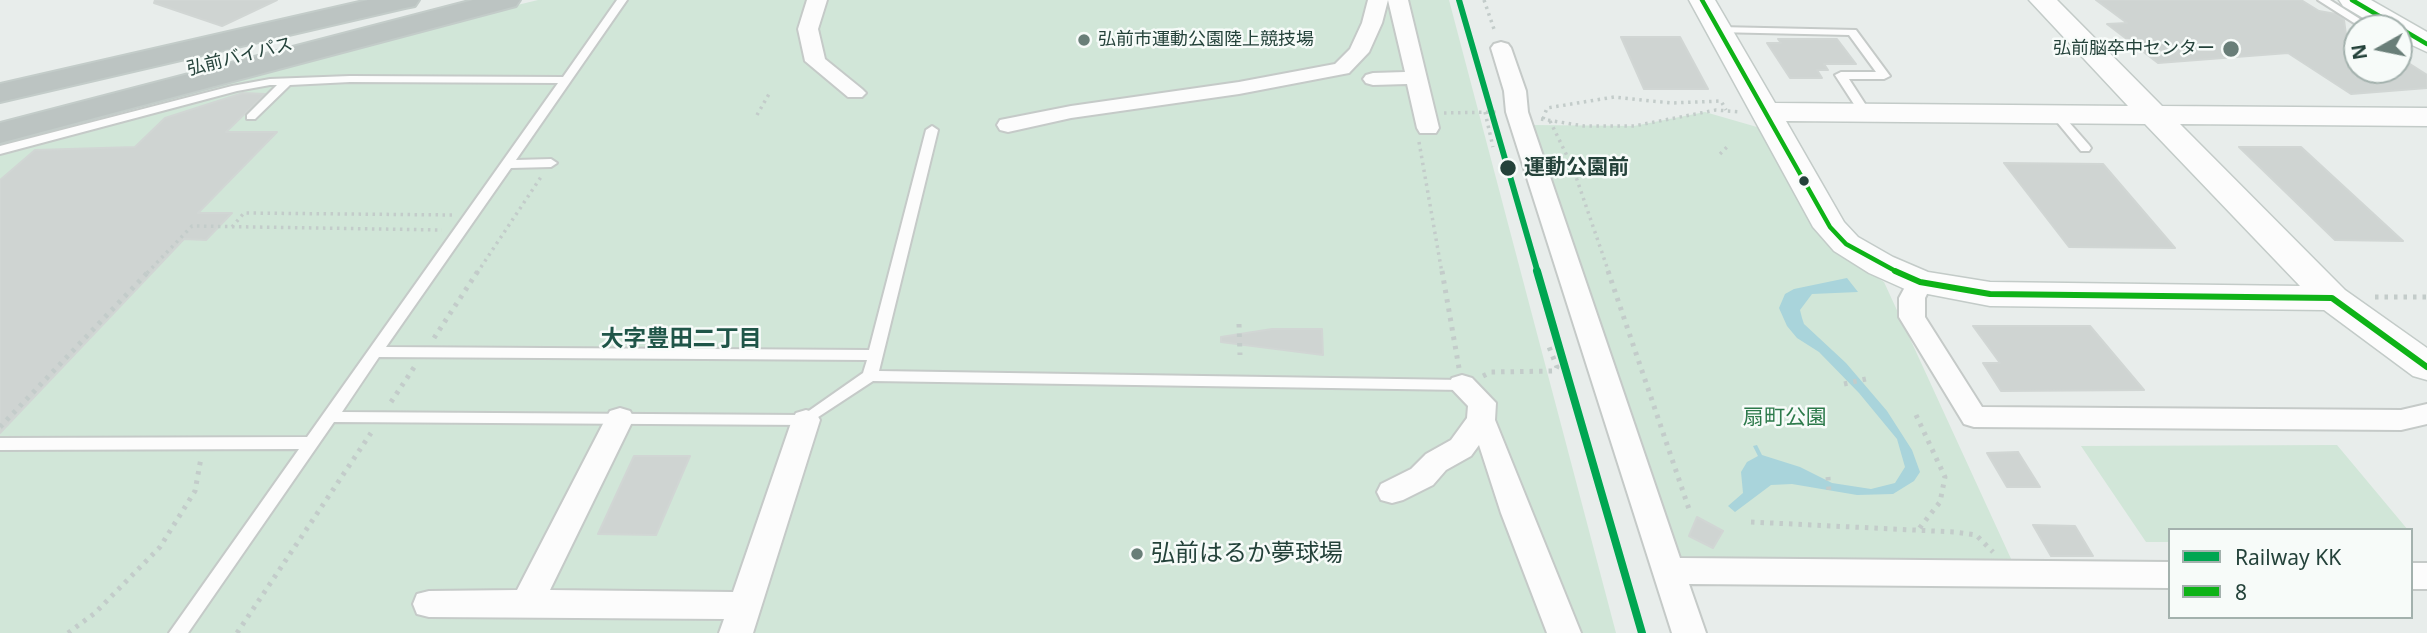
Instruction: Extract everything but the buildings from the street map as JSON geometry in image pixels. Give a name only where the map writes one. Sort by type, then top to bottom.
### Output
[{"type":"highway","points":[[0,93],[405,0]]},
{"type":"highway","name":"弘前バイパス","points":[[0,106],[437,0]]},
{"type":"highway","name":"弘前バイパス","points":[[0,118],[481,0]]},
{"type":"highway","points":[[0,133],[506,0]]},
{"type":"street","points":[[817,0],[808,29],[815,61],[855,93]]},
{"type":"street","points":[[1008,125],[1071,111],[1239,88],[1342,69],[1359,52],[1372,23],[1378,0]]},
{"type":"street","points":[[1398,0],[1417,78],[1423,123]]},
{"type":"street","points":[[1702,0],[1830,227],[1846,244],[1881,265],[1920,282],[1990,294],[2332,298]]},
{"type":"street","points":[[2042,0],[2332,298],[2427,367]]},
{"type":"street","points":[[2352,0],[2414,40]]},
{"type":"street","points":[[1501,48],[1689,633]]},
{"type":"street","points":[[1373,79],[1417,78]]},
{"type":"street","points":[[1765,112],[2427,117]]},
{"type":"street","points":[[1920,282],[1912,298],[1912,317],[1974,417],[2389,421],[2427,414]]},
{"type":"street","points":[[1462,385],[1482,403],[1481,420],[1493,444],[1516,513],[1564,633]]},
{"type":"street","points":[[527,603],[620,418]]},
{"type":"street","points":[[429,604],[527,603],[741,620],[806,420]]},
{"type":"street","points":[[1392,492],[1422,477],[1436,462],[1461,448],[1481,420]]},
{"type":"street","points":[[1668,571],[2168,575]]},
{"type":"lane","points":[[178,633],[622,0]]},
{"type":"lane","points":[[2323,0],[2346,14]]},
{"type":"lane","points":[[1719,30],[1852,32],[1884,76],[1841,75],[1865,113]]},
{"type":"lane","points":[[0,150],[236,88],[288,81],[566,80]]},
{"type":"lane","points":[[251,117],[288,81]]},
{"type":"lane","points":[[2056,114],[2085,148]]},
{"type":"lane","points":[[870,376],[932,130]]},
{"type":"lane","points":[[507,164],[548,167]]},
{"type":"lane","points":[[375,352],[875,355]]},
{"type":"lane","points":[[329,417],[806,420],[870,376],[1462,385]]},
{"type":"lane","points":[[0,444],[311,443]]},
{"type":"path","points":[[1484,0],[1501,48]]},
{"type":"path","points":[[757,115],[769,94]]},
{"type":"path","points":[[1522,114],[1614,97],[1671,103],[1721,100],[1727,110]]},
{"type":"path","points":[[1549,347],[1557,367],[1555,371],[1491,372],[1462,385],[1423,123],[1484,112],[1522,114],[1584,126],[1634,126],[1727,110],[1765,112]]},
{"type":"path","points":[[1484,112],[1493,147]]},
{"type":"path","points":[[1550,121],[1573,168],[1690,512]]},
{"type":"path","points":[[1720,154],[1727,147]]},
{"type":"path","points":[[237,633],[548,167]]},
{"type":"path","points":[[231,227],[244,214],[456,214]]},
{"type":"path","points":[[0,427],[192,226],[444,230]]},
{"type":"path","points":[[2332,298],[2427,297]]},
{"type":"path","points":[[1239,324],[1240,355]]},
{"type":"path","points":[[1844,384],[1866,379]]},
{"type":"path","points":[[1916,415],[1945,478],[1940,502],[1918,531]]},
{"type":"path","points":[[68,633],[94,613],[160,547],[195,491],[204,444]]},
{"type":"path","points":[[1828,477],[1829,494]]},
{"type":"path","points":[[1751,522],[1976,535],[1987,542],[2006,574]]},
{"type":"green space","points":[[538,0],[1449,0],[1616,633],[0,633],[0,151],[331,50]]},
{"type":"green space","name":"扇町公園","points":[[1705,112],[1757,127],[1782,158],[1831,246],[1884,282],[2018,574],[1676,560],[1532,125],[1634,126]]},
{"type":"green space","points":[[2337,445],[2406,528],[2168,528],[2168,542],[2146,542],[2081,446]]},
{"type":"water","points":[[1847,278],[1858,292],[1812,294],[1800,310],[1804,324],[1846,363],[1887,411],[1912,450],[1920,472],[1914,481],[1893,494],[1857,495],[1792,484],[1771,485],[1735,512],[1728,506],[1743,493],[1741,472],[1747,462],[1758,456],[1753,446],[1757,445],[1762,455],[1800,467],[1832,483],[1871,489],[1895,483],[1905,467],[1897,439],[1859,393],[1819,352],[1797,338],[1787,326],[1779,308],[1785,294],[1794,289]]},
{"type":"rail line","name":"KK","points":[[1459,0],[1642,633]]},
{"type":"transit line","name":"8","points":[[1702,0],[1830,227],[1846,244],[1881,265],[1920,282],[1990,294],[2332,298],[2427,367]]},
{"type":"transit line","name":"8","points":[[2352,0],[2427,44]]},
{"type":"place","name":"弘前市運動公園陸上競技場","points":[[1084,40]]},
{"type":"place","name":"弘前脳卒中センター","points":[[2231,49]]},
{"type":"place","name":"運動公園前","points":[[1508,168]]},
{"type":"place","name":"弘前はるか夢球場","points":[[1137,554]]},
{"type":"district","name":"大字豊田二丁目","points":[[681,339]]}]
